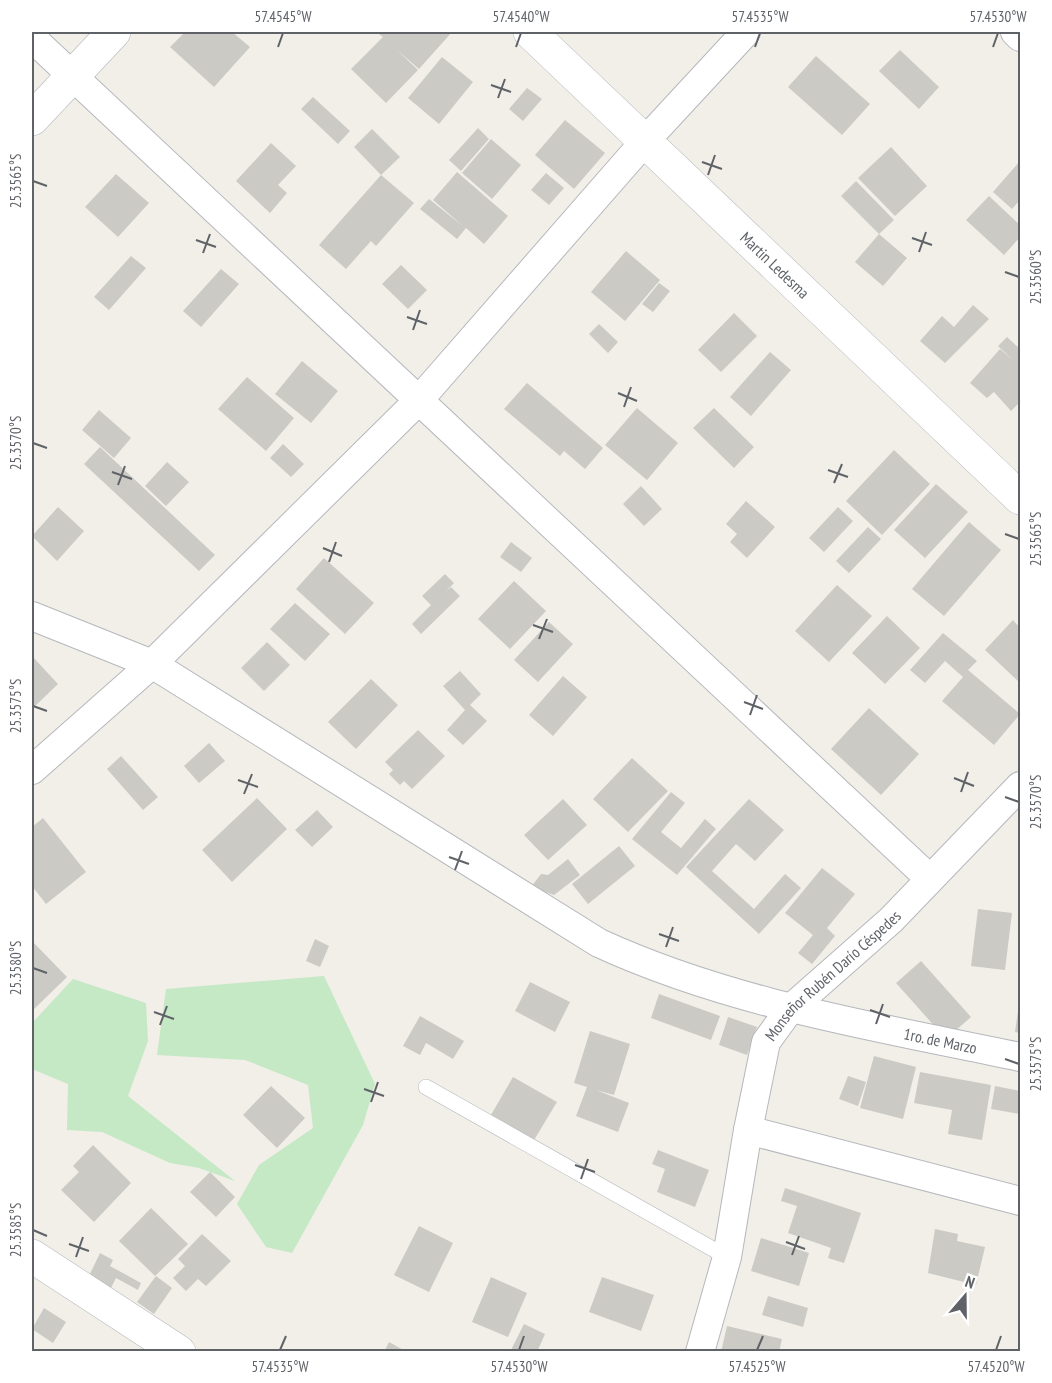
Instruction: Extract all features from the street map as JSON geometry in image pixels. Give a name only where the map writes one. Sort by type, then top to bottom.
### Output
[{"type":"street","points":[[32,119],[114,32]]},
{"type":"street","name":"Martin Ledesma","points":[[530,32],[1020,498]]},
{"type":"street","points":[[32,770],[152,664],[419,400],[646,140],[746,32]]},
{"type":"street","points":[[1015,32],[1020,37]]},
{"type":"street","points":[[32,38],[930,879]]},
{"type":"street","name":"1ro. de Marzo","points":[[32,616],[152,664],[599,943],[650,966],[790,1009],[1020,1057]]},
{"type":"street","name":"Monseñor Rubén Darío Céspedes","points":[[700,1352],[727,1257],[748,1130],[766,1042],[790,1009],[891,920],[1020,786]]},
{"type":"street","points":[[748,1130],[1020,1201]]},
{"type":"street","points":[[32,1256],[179,1352]]},
{"type":"lane","points":[[426,1087],[727,1257]]},
{"type":"green space","points":[[324,976],[375,1084],[363,1125],[292,1253],[266,1247],[237,1204],[259,1165],[313,1128],[308,1085],[245,1060],[157,1055],[166,989]]},
{"type":"green space","points":[[73,979],[146,1003],[148,1041],[128,1096],[235,1181],[199,1168],[170,1163],[102,1132],[67,1130],[68,1084],[32,1069],[32,1023]]},
{"type":"building","points":[[185,32],[232,32],[250,47],[214,87],[170,47]]},
{"type":"building","points":[[376,32],[452,32],[419,69],[397,50],[418,70],[386,103],[351,69],[383,37]]},
{"type":"building","points":[[900,50],[939,87],[919,109],[879,71]]},
{"type":"building","points":[[816,56],[870,104],[842,135],[788,87]]},
{"type":"building","points":[[442,57],[473,82],[439,124],[408,98]]},
{"type":"building","points":[[527,88],[542,99],[523,121],[509,109]]},
{"type":"building","points":[[313,97],[350,131],[338,144],[301,109]]},
{"type":"building","points":[[565,120],[605,153],[574,189],[535,155]]},
{"type":"building","points":[[478,128],[489,139],[461,171],[449,160]]},
{"type":"building","points":[[372,129],[400,157],[381,175],[354,147]]},
{"type":"building","points":[[491,139],[521,165],[492,199],[462,173]]},
{"type":"building","points":[[271,143],[296,166],[278,185],[287,193],[270,213],[236,181]]},
{"type":"building","points":[[891,147],[927,186],[895,216],[858,178]]},
{"type":"building","points":[[1020,161],[1020,200],[1012,209],[993,192]]},
{"type":"building","points":[[457,172],[508,216],[484,244],[466,228],[457,239],[420,209],[429,199],[464,227],[433,200]]},
{"type":"building","points":[[546,173],[564,188],[549,205],[531,190]]},
{"type":"building","points":[[116,174],[149,203],[118,237],[85,207]]},
{"type":"building","points":[[381,175],[414,203],[376,246],[371,241],[346,269],[319,245]]},
{"type":"building","points":[[856,181],[894,220],[879,234],[841,196]]},
{"type":"building","points":[[989,196],[1020,225],[1020,237],[1004,255],[966,220]]},
{"type":"building","points":[[879,234],[907,258],[883,286],[855,262]]},
{"type":"building","points":[[626,251],[660,280],[625,321],[591,292]]},
{"type":"building","points":[[131,256],[146,268],[109,310],[94,297]]},
{"type":"building","points":[[401,265],[427,290],[408,309],[382,284]]},
{"type":"building","points":[[221,269],[239,284],[201,327],[183,311]]},
{"type":"building","points":[[659,283],[670,291],[653,312],[642,304]]},
{"type":"building","points":[[973,305],[989,319],[945,363],[920,341],[942,316],[954,327]]},
{"type":"building","points":[[734,313],[757,336],[721,372],[698,350]]},
{"type":"building","points":[[599,324],[618,342],[608,353],[589,334]]},
{"type":"building","points":[[1007,337],[1020,349],[1020,402],[1011,411],[994,392],[987,398],[970,383],[1000,349],[1014,361],[998,346]]},
{"type":"building","points":[[770,352],[791,370],[751,416],[730,397]]},
{"type":"building","points":[[302,361],[338,391],[311,423],[275,394]]},
{"type":"building","points":[[247,377],[294,418],[266,451],[218,409]]},
{"type":"building","points":[[527,383],[603,448],[585,469],[564,451],[560,456],[504,409]]},
{"type":"building","points":[[637,408],[678,443],[647,480],[605,445]]},
{"type":"building","points":[[714,408],[754,447],[734,468],[693,428]]},
{"type":"building","points":[[99,410],[131,438],[114,458],[82,430]]},
{"type":"building","points":[[283,444],[304,464],[291,477],[270,458]]},
{"type":"building","points":[[100,447],[215,555],[199,571],[84,464]]},
{"type":"building","points":[[894,450],[930,484],[882,535],[846,501]]},
{"type":"building","points":[[167,462],[189,482],[166,506],[145,486]]},
{"type":"building","points":[[936,484],[968,512],[925,558],[894,530]]},
{"type":"building","points":[[641,486],[662,509],[644,526],[623,504]]},
{"type":"building","points":[[746,501],[775,527],[747,558],[730,542],[737,534],[726,524]]},
{"type":"building","points":[[58,507],[84,531],[57,561],[32,536]]},
{"type":"building","points":[[838,507],[853,521],[824,552],[809,538]]},
{"type":"building","points":[[969,522],[1001,550],[944,616],[912,589]]},
{"type":"building","points":[[868,527],[881,539],[849,573],[836,561]]},
{"type":"building","points":[[511,542],[532,558],[521,572],[500,557]]},
{"type":"building","points":[[324,558],[374,603],[345,634],[296,589]]},
{"type":"building","points":[[445,574],[454,583],[446,591],[451,587],[460,596],[421,634],[412,624],[431,605],[422,596]]},
{"type":"building","points":[[514,581],[546,611],[510,649],[478,619]]},
{"type":"building","points":[[837,585],[872,616],[829,662],[795,631]]},
{"type":"building","points":[[295,603],[330,634],[305,661],[270,629]]},
{"type":"building","points":[[887,616],[920,648],[885,684],[852,653]]},
{"type":"building","points":[[1013,620],[1020,628],[1019,682],[985,650]]},
{"type":"building","points":[[549,622],[573,644],[538,682],[514,660]]},
{"type":"building","points":[[943,633],[977,661],[968,670],[1020,714],[994,745],[942,701],[963,677],[945,661],[925,683],[910,670]]},
{"type":"building","points":[[267,642],[290,665],[264,691],[241,668]]},
{"type":"building","points":[[32,656],[58,684],[32,709]]},
{"type":"building","points":[[460,671],[481,694],[470,705],[487,721],[463,745],[447,730],[465,710],[443,686]]},
{"type":"building","points":[[563,676],[587,697],[553,736],[529,715]]},
{"type":"building","points":[[371,679],[398,705],[356,749],[328,722]]},
{"type":"building","points":[[869,708],[919,754],[881,795],[831,749]]},
{"type":"building","points":[[418,730],[445,756],[412,789],[404,781],[400,785],[389,774],[393,770],[385,762]]},
{"type":"building","points":[[209,743],[225,761],[199,783],[184,766]]},
{"type":"building","points":[[121,756],[158,797],[143,810],[107,769]]},
{"type":"building","points":[[632,758],[668,791],[628,832],[593,799]]},
{"type":"building","points":[[671,792],[685,803],[661,832],[681,848],[705,819],[716,829],[677,875],[632,839]]},
{"type":"building","points":[[257,798],[287,829],[232,882],[202,850]]},
{"type":"building","points":[[563,799],[587,825],[548,860],[524,835]]},
{"type":"building","points":[[749,799],[784,830],[755,861],[736,844],[712,871],[754,909],[785,874],[801,888],[759,934],[686,867]]},
{"type":"building","points":[[317,810],[333,827],[312,847],[295,830]]},
{"type":"building","points":[[43,818],[86,872],[46,904],[32,886],[32,827]]},
{"type":"building","points":[[619,846],[635,866],[588,904],[572,884]]},
{"type":"building","points":[[568,859],[580,875],[554,895],[531,887],[541,874],[548,875]]},
{"type":"building","points":[[822,868],[855,894],[827,928],[835,936],[812,964],[798,953],[813,935],[785,913]]},
{"type":"building","points":[[978,909],[1012,913],[1005,970],[971,966]]},
{"type":"building","points":[[315,939],[329,946],[320,967],[306,961]]},
{"type":"building","points":[[33,942],[67,977],[32,1011],[32,944]]},
{"type":"building","points":[[921,961],[971,1017],[946,1039],[896,983]]},
{"type":"building","points":[[530,982],[570,1002],[555,1032],[515,1011]]},
{"type":"building","points":[[659,994],[720,1016],[711,1040],[651,1018]]},
{"type":"building","points":[[1020,1004],[1020,1033],[1015,1032]]},
{"type":"building","points":[[420,1016],[464,1041],[453,1059],[426,1043],[420,1055],[403,1046]]},
{"type":"building","points":[[728,1017],[757,1027],[747,1055],[719,1045]]},
{"type":"building","points":[[590,1031],[630,1044],[614,1095],[596,1090],[629,1103],[618,1132],[576,1116],[587,1087],[574,1083]]},
{"type":"building","points":[[874,1056],[916,1067],[903,1119],[860,1108]]},
{"type":"building","points":[[920,1072],[991,1085],[982,1140],[948,1134],[952,1110],[914,1103]]},
{"type":"building","points":[[848,1076],[866,1082],[858,1106],[839,1099]]},
{"type":"building","points":[[513,1077],[557,1102],[531,1145],[488,1120]]},
{"type":"building","points":[[271,1086],[305,1118],[277,1148],[243,1115]]},
{"type":"building","points":[[995,1086],[1020,1091],[1020,1114],[991,1109]]},
{"type":"building","points":[[93,1145],[131,1183],[94,1222],[61,1190],[79,1172],[73,1166]]},
{"type":"building","points":[[658,1150],[709,1170],[695,1207],[657,1192],[665,1169],[652,1164]]},
{"type":"building","points":[[210,1172],[235,1197],[216,1217],[190,1192]]},
{"type":"building","points":[[785,1188],[861,1213],[844,1263],[828,1258],[831,1248],[788,1233],[797,1206],[781,1201]]},
{"type":"building","points":[[151,1208],[188,1244],[155,1276],[119,1241]]},
{"type":"building","points":[[419,1226],[453,1243],[429,1292],[394,1275]]},
{"type":"building","points":[[935,1229],[958,1234],[957,1241],[985,1247],[976,1285],[928,1273]]},
{"type":"building","points":[[202,1234],[231,1261],[206,1286],[198,1279],[186,1291],[173,1278],[185,1266],[178,1259]]},
{"type":"building","points":[[761,1238],[809,1253],[799,1286],[751,1271]]},
{"type":"building","points":[[100,1253],[113,1260],[110,1266],[141,1283],[138,1290],[116,1278],[111,1288],[89,1276]]},
{"type":"building","points":[[156,1276],[172,1288],[154,1314],[137,1302]]},
{"type":"building","points":[[491,1277],[527,1293],[508,1337],[472,1322]]},
{"type":"building","points":[[602,1277],[654,1295],[641,1331],[589,1312]]},
{"type":"building","points":[[768,1296],[808,1308],[803,1327],[762,1315]]},
{"type":"building","points":[[44,1308],[66,1322],[53,1343],[32,1329]]},
{"type":"building","points":[[524,1324],[545,1334],[537,1352],[511,1350]]},
{"type":"building","points":[[727,1326],[782,1339],[779,1352],[721,1352]]},
{"type":"building","points":[[389,1342],[407,1352],[384,1352]]}]
